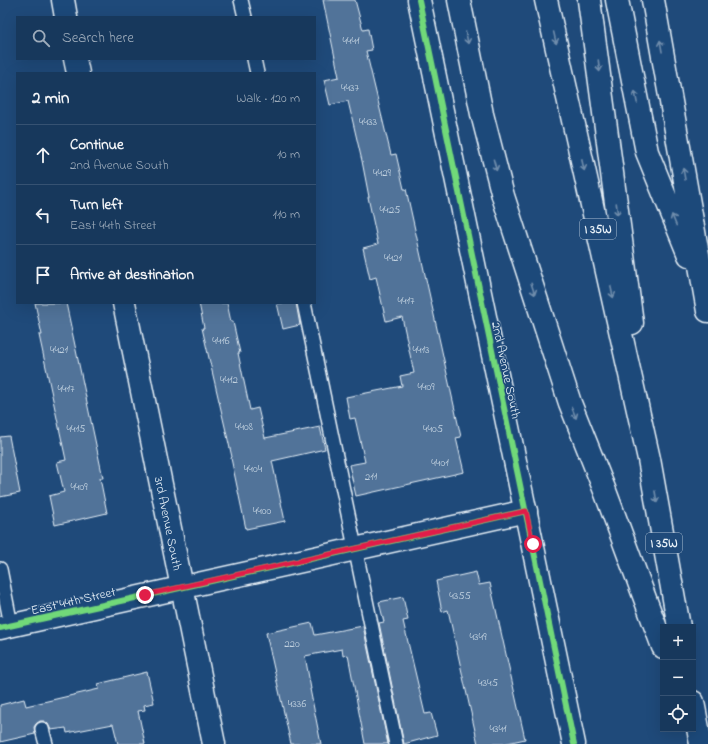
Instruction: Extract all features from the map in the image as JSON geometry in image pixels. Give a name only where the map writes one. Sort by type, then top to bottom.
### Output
[{"type":"main road","points":[[63,0],[66,16]]},
{"type":"main road","name":"2nd Avenue South","points":[[419,0],[574,744]]},
{"type":"main road","points":[[459,0],[482,114],[503,196],[570,403],[605,491],[660,639]]},
{"type":"main road","name":"I 35W","points":[[546,0],[649,459],[679,624]]},
{"type":"main road","points":[[589,0],[649,459]]},
{"type":"main road","points":[[617,0],[647,152],[706,303]]},
{"type":"main road","points":[[653,0],[706,303]]},
{"type":"main road","points":[[75,60],[78,72]]},
{"type":"main road","name":"3rd Avenue South","points":[[124,304],[214,744]]},
{"type":"main road","name":"East 44th Street","points":[[6,626],[526,511]]},
{"type":"main road","points":[[696,720],[700,744]]},
{"type":"main road","points":[[695,732],[700,744]]},
{"type":"lane","points":[[241,0],[245,16]]},
{"type":"lane","points":[[254,60],[257,72]]},
{"type":"lane","points":[[304,304],[396,744]]},
{"type":"lane","points":[[0,569],[6,626]]},
{"type":"lane","points":[[42,729],[46,744]]},
{"type":"building","points":[[323,0],[355,0],[363,30],[368,29],[372,50],[366,51],[391,155],[396,154],[404,189],[406,189],[461,437],[456,438],[464,472],[356,496],[349,465],[365,462],[355,418],[350,419],[346,397],[402,386],[400,376],[414,373],[402,317],[386,321],[376,277],[370,279],[363,248],[378,244],[362,161],[348,101],[330,105],[324,80],[339,77]]},
{"type":"building","points":[[35,304],[66,304],[103,478],[100,478],[107,513],[55,525],[49,496],[64,492],[57,462],[66,460],[39,335],[42,335]]},
{"type":"building","points":[[199,304],[227,304],[240,353],[238,353],[250,410],[258,408],[265,438],[320,427],[325,449],[272,461],[285,521],[246,529],[232,457],[202,328],[204,328]]},
{"type":"building","points":[[277,304],[296,304],[300,325],[283,329]]},
{"type":"building","points":[[9,436],[20,493],[0,497],[0,437]]},
{"type":"building","points":[[476,572],[479,585],[490,583],[525,739],[503,744],[478,744],[448,610],[442,612],[436,581]]},
{"type":"building","points":[[403,597],[408,620],[403,621],[425,714],[431,713],[437,735],[404,744],[379,623],[384,622],[379,602]]},
{"type":"building","points":[[312,623],[315,635],[363,626],[388,744],[365,744],[348,655],[343,656],[342,649],[305,656],[321,744],[291,744],[266,633]]},
{"type":"building","points":[[147,672],[154,703],[144,705],[145,710],[138,711],[145,744],[118,744],[113,724],[67,733],[66,728],[51,730],[48,724],[44,721],[40,721],[36,724],[34,727],[35,734],[0,742],[0,705],[24,699],[26,706],[99,689],[98,684]]},
{"type":"cycle path","points":[[419,0],[574,744]]},
{"type":"cycle path","points":[[0,628],[526,511]]},
{"type":"route","points":[[145,595],[526,511],[533,544]]}]
